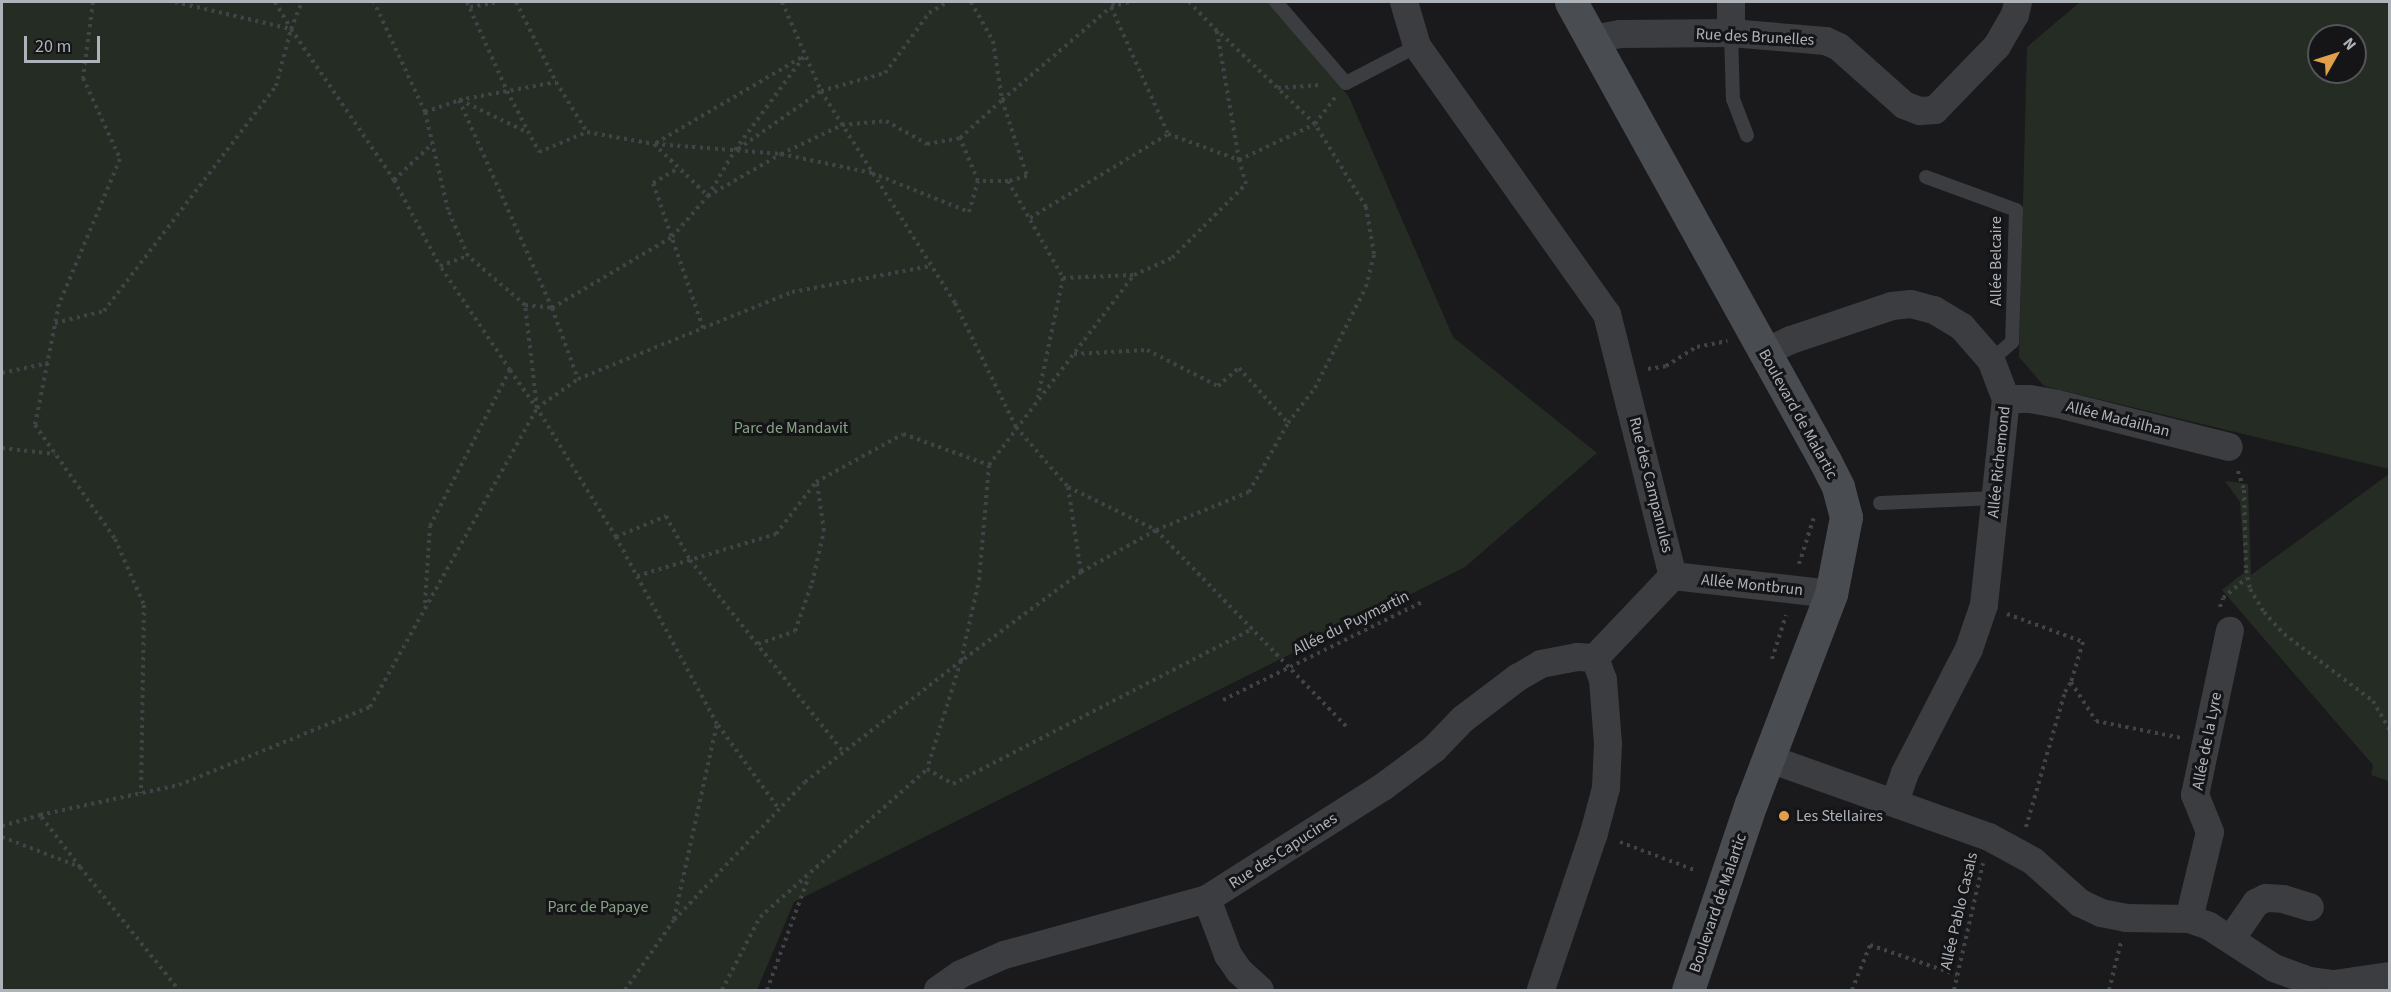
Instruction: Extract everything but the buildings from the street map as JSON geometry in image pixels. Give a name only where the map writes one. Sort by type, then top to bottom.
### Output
[{"type":"street","name":"Rue des Campanules","points":[[1404,2],[1417,46],[1607,314],[1673,576],[1595,658]]},
{"type":"street","name":"Boulevard de Malartic","points":[[1571,2],[1592,39],[1749,352],[1838,487],[1846,517],[1831,594],[1767,759],[1688,990]]},
{"type":"street","points":[[1731,2],[1731,33]]},
{"type":"street","name":"Rue des Brunelles","points":[[1592,39],[1620,34],[1731,33],[1826,41],[1839,46],[1904,105],[1920,111],[1935,110],[1970,78],[1997,46],[2015,15],[2018,2]]},
{"type":"street","name":"Allée Richemond","points":[[1749,352],[1892,306],[1911,304],[1934,310],[1962,327],[1991,360],[2006,399],[1984,605],[1969,649],[1905,773],[1895,802]]},
{"type":"street","name":"Allée Madailhan","points":[[2006,399],[2030,399],[2058,404],[2229,447]]},
{"type":"street","name":"Allée Montbrun","points":[[1673,576],[1831,594]]},
{"type":"street","name":"Allée de la Lyre","points":[[2189,919],[2210,832],[2195,795],[2230,631]]},
{"type":"street","name":"Rue des Capucines","points":[[938,990],[961,974],[1005,955],[1207,899],[1383,787],[1434,749],[1463,719],[1516,678],[1541,664],[1577,657],[1595,658]]},
{"type":"street","points":[[1541,990],[1594,833],[1606,788],[1608,744],[1603,680],[1595,658]]},
{"type":"street","points":[[1767,759],[1895,802],[1989,837],[2033,861],[2080,903],[2101,913],[2126,918],[2189,919],[2209,926],[2274,968],[2309,981],[2334,984],[2390,976]]},
{"type":"street","points":[[2231,939],[2256,903],[2266,898],[2283,899],[2310,907]]},
{"type":"street","points":[[1207,899],[1228,955],[1239,971],[1260,990]]},
{"type":"lane","points":[[1276,2],[1346,83],[1417,46]]},
{"type":"lane","points":[[1731,33],[1733,99],[1747,135]]},
{"type":"lane","name":"Allée Belcaire","points":[[1926,177],[2016,210],[2012,342],[1991,360]]},
{"type":"lane","points":[[1880,503],[1996,498]]},
{"type":"path","points":[[93,2],[83,78],[120,159],[59,304],[35,424],[115,538],[144,605],[141,793]]},
{"type":"path","points":[[175,2],[291,29]]},
{"type":"path","points":[[275,2],[394,180],[440,266],[537,408],[616,537],[717,724],[779,809]]},
{"type":"path","points":[[56,323],[104,311],[276,86],[291,29],[302,2]]},
{"type":"path","points":[[374,2],[425,112],[448,210],[468,256],[525,305],[552,308],[672,237],[708,196],[735,150],[805,55]]},
{"type":"path","points":[[499,2],[468,4],[507,91],[540,152],[587,132],[654,144],[781,154],[872,173],[969,212],[978,181],[960,138]]},
{"type":"path","points":[[516,2],[556,82],[587,132]]},
{"type":"path","points":[[782,2],[820,91],[955,303],[1016,427],[1068,487],[1156,530],[1289,667]]},
{"type":"path","points":[[735,150],[820,91],[885,73],[929,13],[947,2]]},
{"type":"path","points":[[971,2],[993,41],[1002,100],[1027,176],[1008,181],[978,181]]},
{"type":"path","points":[[708,196],[781,154],[842,125],[886,121],[927,144],[960,138],[1114,2]]},
{"type":"path","points":[[1111,7],[1129,2]]},
{"type":"path","points":[[625,990],[674,920],[805,782],[961,661],[1081,572],[1156,530],[1249,492],[1288,423],[1315,388],[1366,287],[1374,254],[1366,207],[1315,124],[1189,2]]},
{"type":"path","points":[[1111,7],[1168,134],[1239,160],[1315,124],[1346,83]]},
{"type":"path","points":[[1063,278],[1134,275],[1172,258],[1246,184],[1239,160],[1217,31]]},
{"type":"path","points":[[654,144],[805,55]]},
{"type":"path","points":[[425,112],[459,100],[556,82]]},
{"type":"path","points":[[1277,88],[1346,83]]},
{"type":"path","points":[[459,100],[530,133]]},
{"type":"path","points":[[459,100],[552,308],[578,379]]},
{"type":"path","points":[[1030,218],[1168,134]]},
{"type":"path","points":[[394,180],[432,144]]},
{"type":"path","points":[[654,144],[708,196]]},
{"type":"path","points":[[679,168],[653,183],[703,328]]},
{"type":"path","points":[[1008,181],[1063,278],[1037,400]]},
{"type":"path","points":[[440,266],[468,256]]},
{"type":"path","points":[[2,826],[40,815],[179,785],[370,707],[537,408],[578,379],[792,292],[931,266]]},
{"type":"path","points":[[722,990],[760,917],[927,769],[961,661],[980,580],[989,465],[1134,275]]},
{"type":"path","points":[[525,305],[537,408]]},
{"type":"path","points":[[1722,330],[1728,341],[1749,352]]},
{"type":"path","points":[[1623,374],[1666,366],[1697,347],[1728,341]]},
{"type":"path","points":[[1073,354],[1147,350],[1218,387],[1239,368],[1288,423]]},
{"type":"path","points":[[2,372],[48,363]]},
{"type":"path","points":[[425,606],[430,526],[510,370]]},
{"type":"path","points":[[637,576],[776,534],[816,482],[903,434],[989,465]]},
{"type":"path","points":[[2229,447],[2244,490],[2246,570],[2250,589],[2264,612],[2284,634],[2373,701],[2390,730]]},
{"type":"path","points":[[2,448],[56,454]]},
{"type":"path","points":[[758,644],[795,631],[812,583],[824,531],[816,482]]},
{"type":"path","points":[[1068,487],[1081,572]]},
{"type":"path","points":[[1769,670],[1816,511]]},
{"type":"path","points":[[616,537],[666,516],[690,560],[843,752]]},
{"type":"path","name":"Allée du Puymartin","points":[[1222,700],[1424,601]]},
{"type":"path","points":[[1984,605],[2083,642],[2018,854]]},
{"type":"path","points":[[927,769],[953,784],[1252,629]]},
{"type":"path","name":"Allée du Puymartin","points":[[1289,667],[1346,726]]},
{"type":"path","points":[[2072,682],[2096,721],[2206,742]]},
{"type":"path","points":[[674,920],[717,724]]},
{"type":"path","points":[[40,815],[179,990]]},
{"type":"path","points":[[1594,833],[1702,872],[1729,871]]},
{"type":"path","points":[[2,837],[80,867]]},
{"type":"path","name":"Allée Pablo Casals","points":[[1954,990],[1989,837]]},
{"type":"path","points":[[767,990],[809,875]]},
{"type":"path","points":[[2109,990],[2126,918]]},
{"type":"path","points":[[1852,990],[1870,945],[1957,975]]},
{"type":"green space","name":"Parc de Mandavit","points":[[2,2],[1273,2],[1349,97],[1453,337],[1597,453],[1465,567],[794,902],[757,990],[2,990]]},
{"type":"green space","points":[[2080,2],[2389,2],[2389,469],[2044,386],[2019,357],[2027,47]]},
{"type":"green space","points":[[2389,474],[2389,781],[2371,775],[2373,765],[2222,590],[2245,572],[2240,502],[2225,481],[2248,484],[2251,575]]},
{"type":"place","name":"Les Stellaires","points":[[1784,816]]},
{"type":"park label","name":"Parc de Papaye","points":[[598,907]]}]
